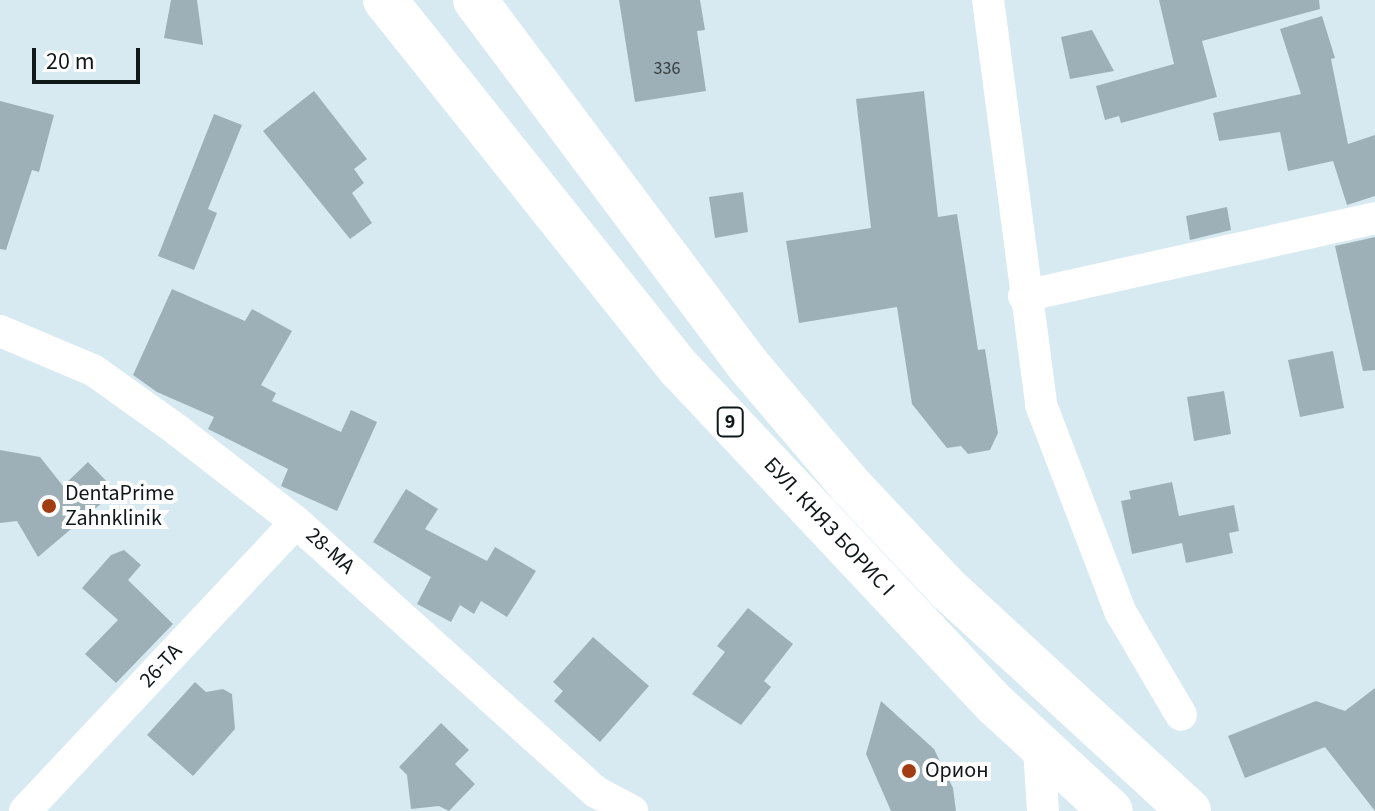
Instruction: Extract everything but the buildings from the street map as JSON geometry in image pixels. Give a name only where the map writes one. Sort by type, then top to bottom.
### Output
[{"type":"highway","name":"БУЛ. КНЯЗ БОРИС I","points":[[385,0],[680,369],[1039,748],[1111,811]]},
{"type":"highway","name":"БУЛ. КНЯЗ БОРИС I","points":[[485,11],[749,366],[850,485],[949,590],[1189,811]]},
{"type":"street","points":[[988,0],[1024,296],[1041,405],[1082,522],[1121,613],[1181,715]]},
{"type":"street","points":[[1024,296],[1375,218]]},
{"type":"street","points":[[0,357],[14,336]]},
{"type":"street","name":"28-МА","points":[[14,336],[93,370],[296,522],[596,792],[632,811]]},
{"type":"street","name":"26-ТА","points":[[25,811],[296,522]]},
{"type":"street","points":[[1039,748],[1043,811]]},
{"type":"place","name":"DentaPrime Zahnklinik","points":[[49,506]]},
{"type":"place","name":"Орион","points":[[909,771]]}]
